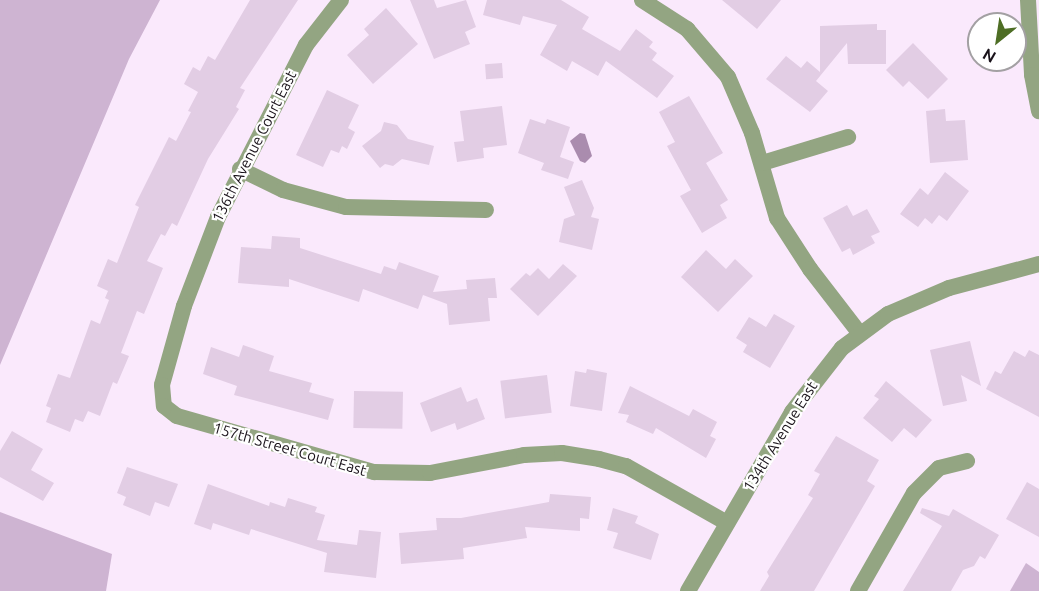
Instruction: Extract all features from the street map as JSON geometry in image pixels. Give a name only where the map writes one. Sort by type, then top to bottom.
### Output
[{"type":"street","name":"136th Avenue Court East","points":[[164,406],[162,385],[183,306],[240,169],[306,45],[340,0]]},
{"type":"street","points":[[642,0],[687,29],[728,77],[762,164],[777,218],[790,241],[860,334]]},
{"type":"street","points":[[1028,0],[1038,109]]},
{"type":"street","points":[[762,164],[848,137]]},
{"type":"street","points":[[240,169],[283,190],[346,207],[486,210]]},
{"type":"street","name":"134th Avenue East","points":[[688,591],[814,380],[860,334],[888,314],[949,288],[1039,264]]},
{"type":"street","name":"157th Street Court East","points":[[164,406],[177,416],[374,472],[429,473],[524,454],[562,453],[599,459],[626,466],[727,523]]},
{"type":"street","points":[[858,591],[914,493],[939,468],[967,461]]},
{"type":"shaded area","points":[[0,0],[160,0],[129,59],[0,365]]},
{"type":"shaded area","points":[[580,133],[585,134],[592,156],[585,163],[580,161],[570,141]]},
{"type":"shaded area","points":[[0,512],[112,554],[106,591],[0,591]]},
{"type":"shaded area","points":[[1026,563],[1039,572],[1039,591],[1010,591]]},
{"type":"building","points":[[250,0],[298,0],[240,88],[245,90],[236,107],[239,109],[208,159],[177,226],[172,223],[165,236],[161,234],[147,261],[163,268],[144,314],[137,311],[121,353],[129,356],[117,384],[113,382],[100,416],[88,411],[83,422],[75,419],[70,432],[46,422],[51,408],[46,406],[58,374],[70,378],[91,320],[100,324],[109,300],[105,298],[108,291],[97,286],[108,259],[117,263],[139,207],[135,205],[169,137],[176,141],[191,112],[188,111],[198,92],[184,84],[193,67],[200,71],[208,56],[215,60]]},
{"type":"building","points":[[410,0],[434,0],[437,8],[466,0],[476,27],[465,32],[470,44],[434,59]]},
{"type":"building","points":[[487,0],[561,0],[589,17],[582,29],[620,51],[636,29],[653,42],[649,47],[657,53],[652,60],[674,76],[657,98],[606,61],[598,76],[572,61],[567,71],[540,55],[557,25],[523,16],[520,25],[483,15]]},
{"type":"building","points":[[722,0],[781,0],[757,29]]},
{"type":"building","points":[[386,8],[418,44],[373,84],[347,55],[369,35],[364,29]]},
{"type":"building","points":[[877,24],[877,30],[886,30],[886,64],[848,64],[847,43],[816,81],[828,91],[810,112],[766,79],[786,56],[801,68],[807,61],[820,72],[820,26]]},
{"type":"building","points":[[913,43],[948,79],[928,99],[909,81],[903,87],[886,70]]},
{"type":"building","points":[[502,63],[503,78],[486,79],[485,64]]},
{"type":"building","points":[[327,90],[359,105],[348,128],[355,132],[347,149],[342,146],[339,153],[331,150],[323,167],[296,155]]},
{"type":"building","points":[[689,96],[723,153],[706,163],[728,200],[720,205],[727,218],[702,233],[680,196],[691,190],[667,146],[675,142],[659,112]]},
{"type":"building","points":[[502,106],[507,145],[483,148],[484,158],[457,162],[454,142],[464,141],[460,111]]},
{"type":"building","points":[[945,109],[946,121],[965,120],[968,160],[930,163],[926,111]]},
{"type":"building","points":[[530,119],[545,124],[547,119],[570,127],[560,157],[574,162],[568,179],[541,170],[544,163],[518,153]]},
{"type":"building","points":[[384,122],[397,125],[408,139],[434,146],[429,165],[402,159],[393,166],[385,164],[380,168],[362,146],[381,131]]},
{"type":"building","points":[[945,172],[969,191],[947,221],[939,215],[932,224],[925,218],[918,227],[900,214],[920,188],[928,195]]},
{"type":"building","points":[[582,180],[594,208],[591,217],[599,219],[592,250],[559,242],[564,219],[575,215],[564,187]]},
{"type":"building","points":[[847,205],[853,216],[867,209],[880,232],[871,236],[875,243],[853,255],[850,248],[842,252],[823,218]]},
{"type":"building","points":[[272,236],[300,238],[300,248],[381,274],[384,266],[396,270],[399,262],[439,276],[433,292],[467,289],[466,280],[495,278],[497,298],[488,298],[490,321],[449,325],[447,304],[423,295],[418,309],[363,289],[359,302],[289,279],[289,287],[238,283],[241,247],[271,249]]},
{"type":"building","points":[[706,250],[726,269],[735,259],[753,276],[718,312],[681,277]]},
{"type":"building","points":[[563,264],[577,276],[538,316],[510,289],[526,273],[530,276],[538,268],[549,279]]},
{"type":"building","points":[[774,314],[795,326],[770,368],[743,352],[747,345],[736,338],[749,317],[766,327]]},
{"type":"building","points":[[970,341],[981,386],[961,375],[967,401],[943,406],[930,350]]},
{"type":"building","points":[[243,345],[274,356],[269,371],[312,383],[309,392],[334,399],[328,420],[234,395],[237,386],[203,374],[211,347],[239,357]]},
{"type":"building","points":[[1029,350],[1039,355],[1039,417],[986,389],[995,371],[1001,374],[1014,351],[1025,357]]},
{"type":"building","points":[[587,369],[607,373],[602,411],[570,406],[575,371],[586,373]]},
{"type":"building","points":[[547,375],[552,413],[505,418],[500,381]]},
{"type":"building","points":[[886,381],[932,420],[916,438],[904,428],[892,442],[863,418],[879,399],[874,396]]},
{"type":"building","points":[[630,386],[689,416],[693,409],[717,422],[710,436],[716,439],[706,458],[656,428],[653,434],[626,422],[629,415],[618,413]]},
{"type":"building","points":[[461,387],[467,402],[477,398],[485,419],[457,430],[455,423],[431,432],[420,403]]},
{"type":"building","points":[[354,391],[403,392],[402,429],[353,428]]},
{"type":"building","points":[[12,431],[43,449],[31,470],[54,483],[43,501],[0,477],[0,451]]},
{"type":"building","points":[[836,436],[879,460],[867,481],[875,486],[814,591],[760,591],[769,576],[767,572],[813,498],[808,495],[820,474],[814,471]]},
{"type":"building","points":[[127,467],[178,484],[169,507],[155,502],[150,516],[123,505],[126,497],[117,493]]},
{"type":"building","points":[[1027,482],[1039,489],[1039,537],[1006,519]]},
{"type":"building","points":[[208,484],[269,506],[270,502],[285,507],[288,498],[317,507],[315,512],[325,515],[317,540],[357,545],[359,530],[381,532],[376,578],[324,572],[327,553],[251,529],[249,535],[213,523],[211,530],[194,524]]},
{"type":"building","points":[[550,494],[591,497],[589,519],[580,518],[580,531],[525,527],[527,538],[463,548],[464,559],[401,564],[399,533],[437,530],[436,518],[461,518],[549,502]]},
{"type":"building","points":[[613,508],[638,516],[635,523],[659,534],[651,560],[613,548],[618,533],[607,530]]},
{"type":"building","points":[[922,508],[949,516],[953,509],[999,535],[985,559],[980,556],[974,566],[963,570],[951,591],[903,591],[942,526],[920,513]]}]
